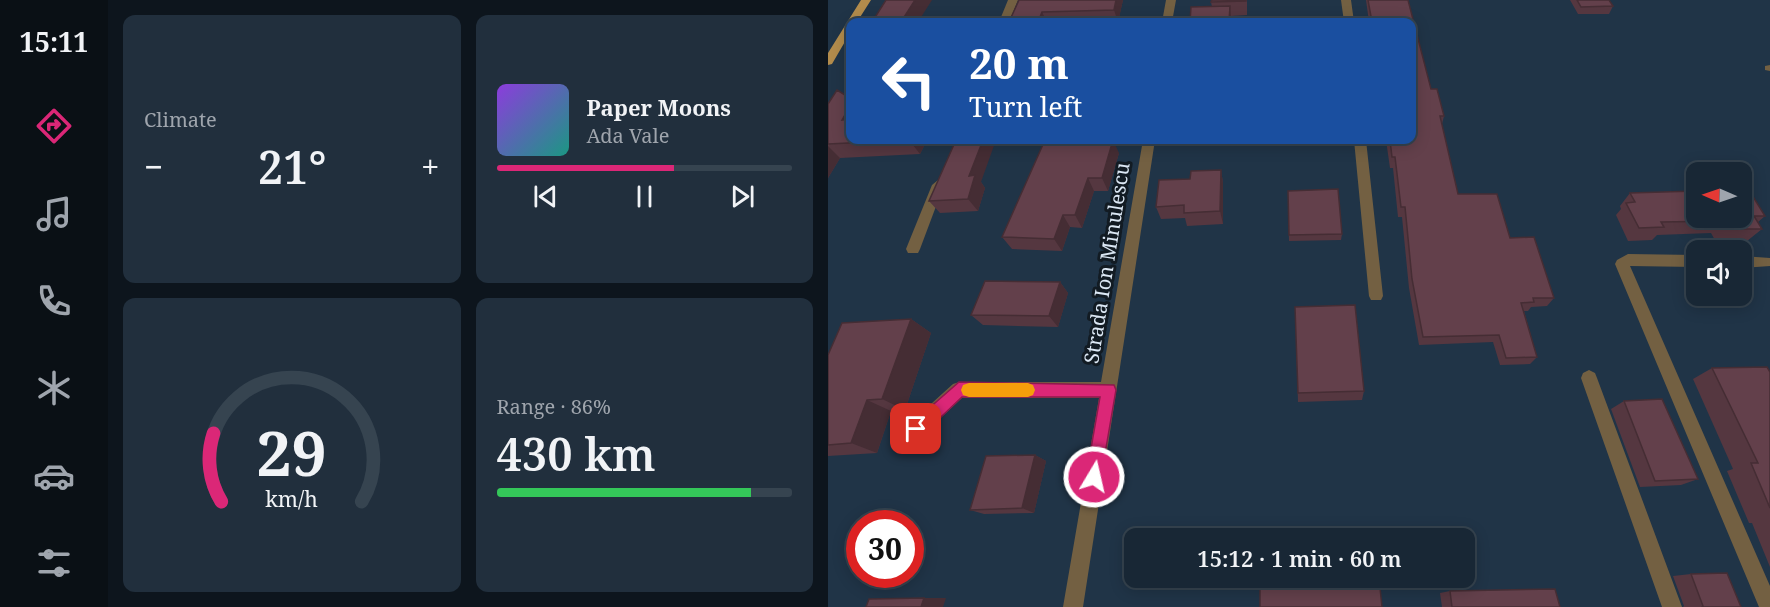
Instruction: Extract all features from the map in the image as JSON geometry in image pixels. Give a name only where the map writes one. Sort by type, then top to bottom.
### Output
[{"type":"main road","points":[[855,18],[866,0]]},
{"type":"main road","points":[[828,62],[846,32]]},
{"type":"street","points":[[1006,18],[1013,0]]},
{"type":"street","points":[[1168,18],[1171,0]]},
{"type":"street","points":[[1346,0],[1348,18]]},
{"type":"street","name":"Strada Ion Minulescu","points":[[1073,607],[1148,144]]},
{"type":"street","points":[[1360,144],[1376,296]]},
{"type":"street","points":[[913,249],[944,172]]},
{"type":"street","points":[[1686,261],[1628,260],[1622,264],[1768,607]]},
{"type":"street","points":[[1752,262],[1765,262]]},
{"type":"street","points":[[1589,378],[1672,607]]},
{"type":"street","points":[[916,429],[959,390],[1108,390]]},
{"type":"building","points":[[886,0],[915,0],[904,18],[875,18]]},
{"type":"building","points":[[1019,0],[1116,0],[1114,10],[1042,12],[1040,18],[1011,18]]},
{"type":"building","points":[[1212,0],[1246,0],[1246,1],[1211,2]]},
{"type":"building","points":[[1368,0],[1408,0],[1413,18],[1371,18]]},
{"type":"building","points":[[1577,0],[1609,0],[1613,6],[1581,7]]},
{"type":"building","points":[[1230,6],[1229,18],[1190,18],[1191,7]]},
{"type":"building","points":[[1416,31],[1431,89],[1437,89],[1444,116],[1440,116],[1458,194],[1497,194],[1510,238],[1534,237],[1554,298],[1533,298],[1534,302],[1521,303],[1537,357],[1506,358],[1499,335],[1423,337],[1412,279],[1405,207],[1401,207],[1395,157],[1392,157],[1390,144],[1416,144]]},
{"type":"building","points":[[837,90],[846,96],[846,113],[842,120],[846,120],[846,143],[828,144],[828,104]]},
{"type":"building","points":[[954,144],[981,144],[969,176],[975,175],[968,199],[929,201]]},
{"type":"building","points":[[1043,144],[1112,144],[1102,178],[1088,178],[1075,215],[1063,215],[1054,239],[1002,237]]},
{"type":"building","points":[[1221,170],[1220,211],[1184,213],[1184,205],[1156,207],[1159,180],[1190,179],[1191,171]]},
{"type":"building","points":[[1338,189],[1342,234],[1289,235],[1288,191]]},
{"type":"building","points":[[1686,191],[1686,222],[1661,222],[1664,227],[1639,228],[1626,203],[1635,202],[1630,193]]},
{"type":"building","points":[[1752,195],[1765,216],[1754,216],[1762,229],[1730,229],[1752,228]]},
{"type":"building","points":[[985,281],[1060,282],[1049,316],[971,315]]},
{"type":"building","points":[[1355,305],[1364,391],[1298,393],[1295,307]]},
{"type":"building","points":[[911,319],[882,399],[867,400],[851,443],[828,445],[828,355],[842,323]]},
{"type":"building","points":[[1767,367],[1770,372],[1770,508],[1751,463],[1758,463],[1712,368]]},
{"type":"building","points":[[1662,399],[1698,479],[1655,481],[1624,401]]},
{"type":"building","points":[[1035,455],[1022,508],[970,510],[986,456]]},
{"type":"building","points":[[1727,573],[1741,607],[1702,607],[1691,574]]},
{"type":"building","points":[[1260,588],[1380,588],[1382,607],[1260,607]]},
{"type":"building","points":[[1555,589],[1560,607],[1452,607],[1450,591]]},
{"type":"building","points":[[924,598],[921,607],[866,607],[869,599]]},
{"type":"slow traffic","points":[[969,390],[1028,390]]},
{"type":"route","points":[[916,429],[959,390],[1108,390],[1094,477]]}]
